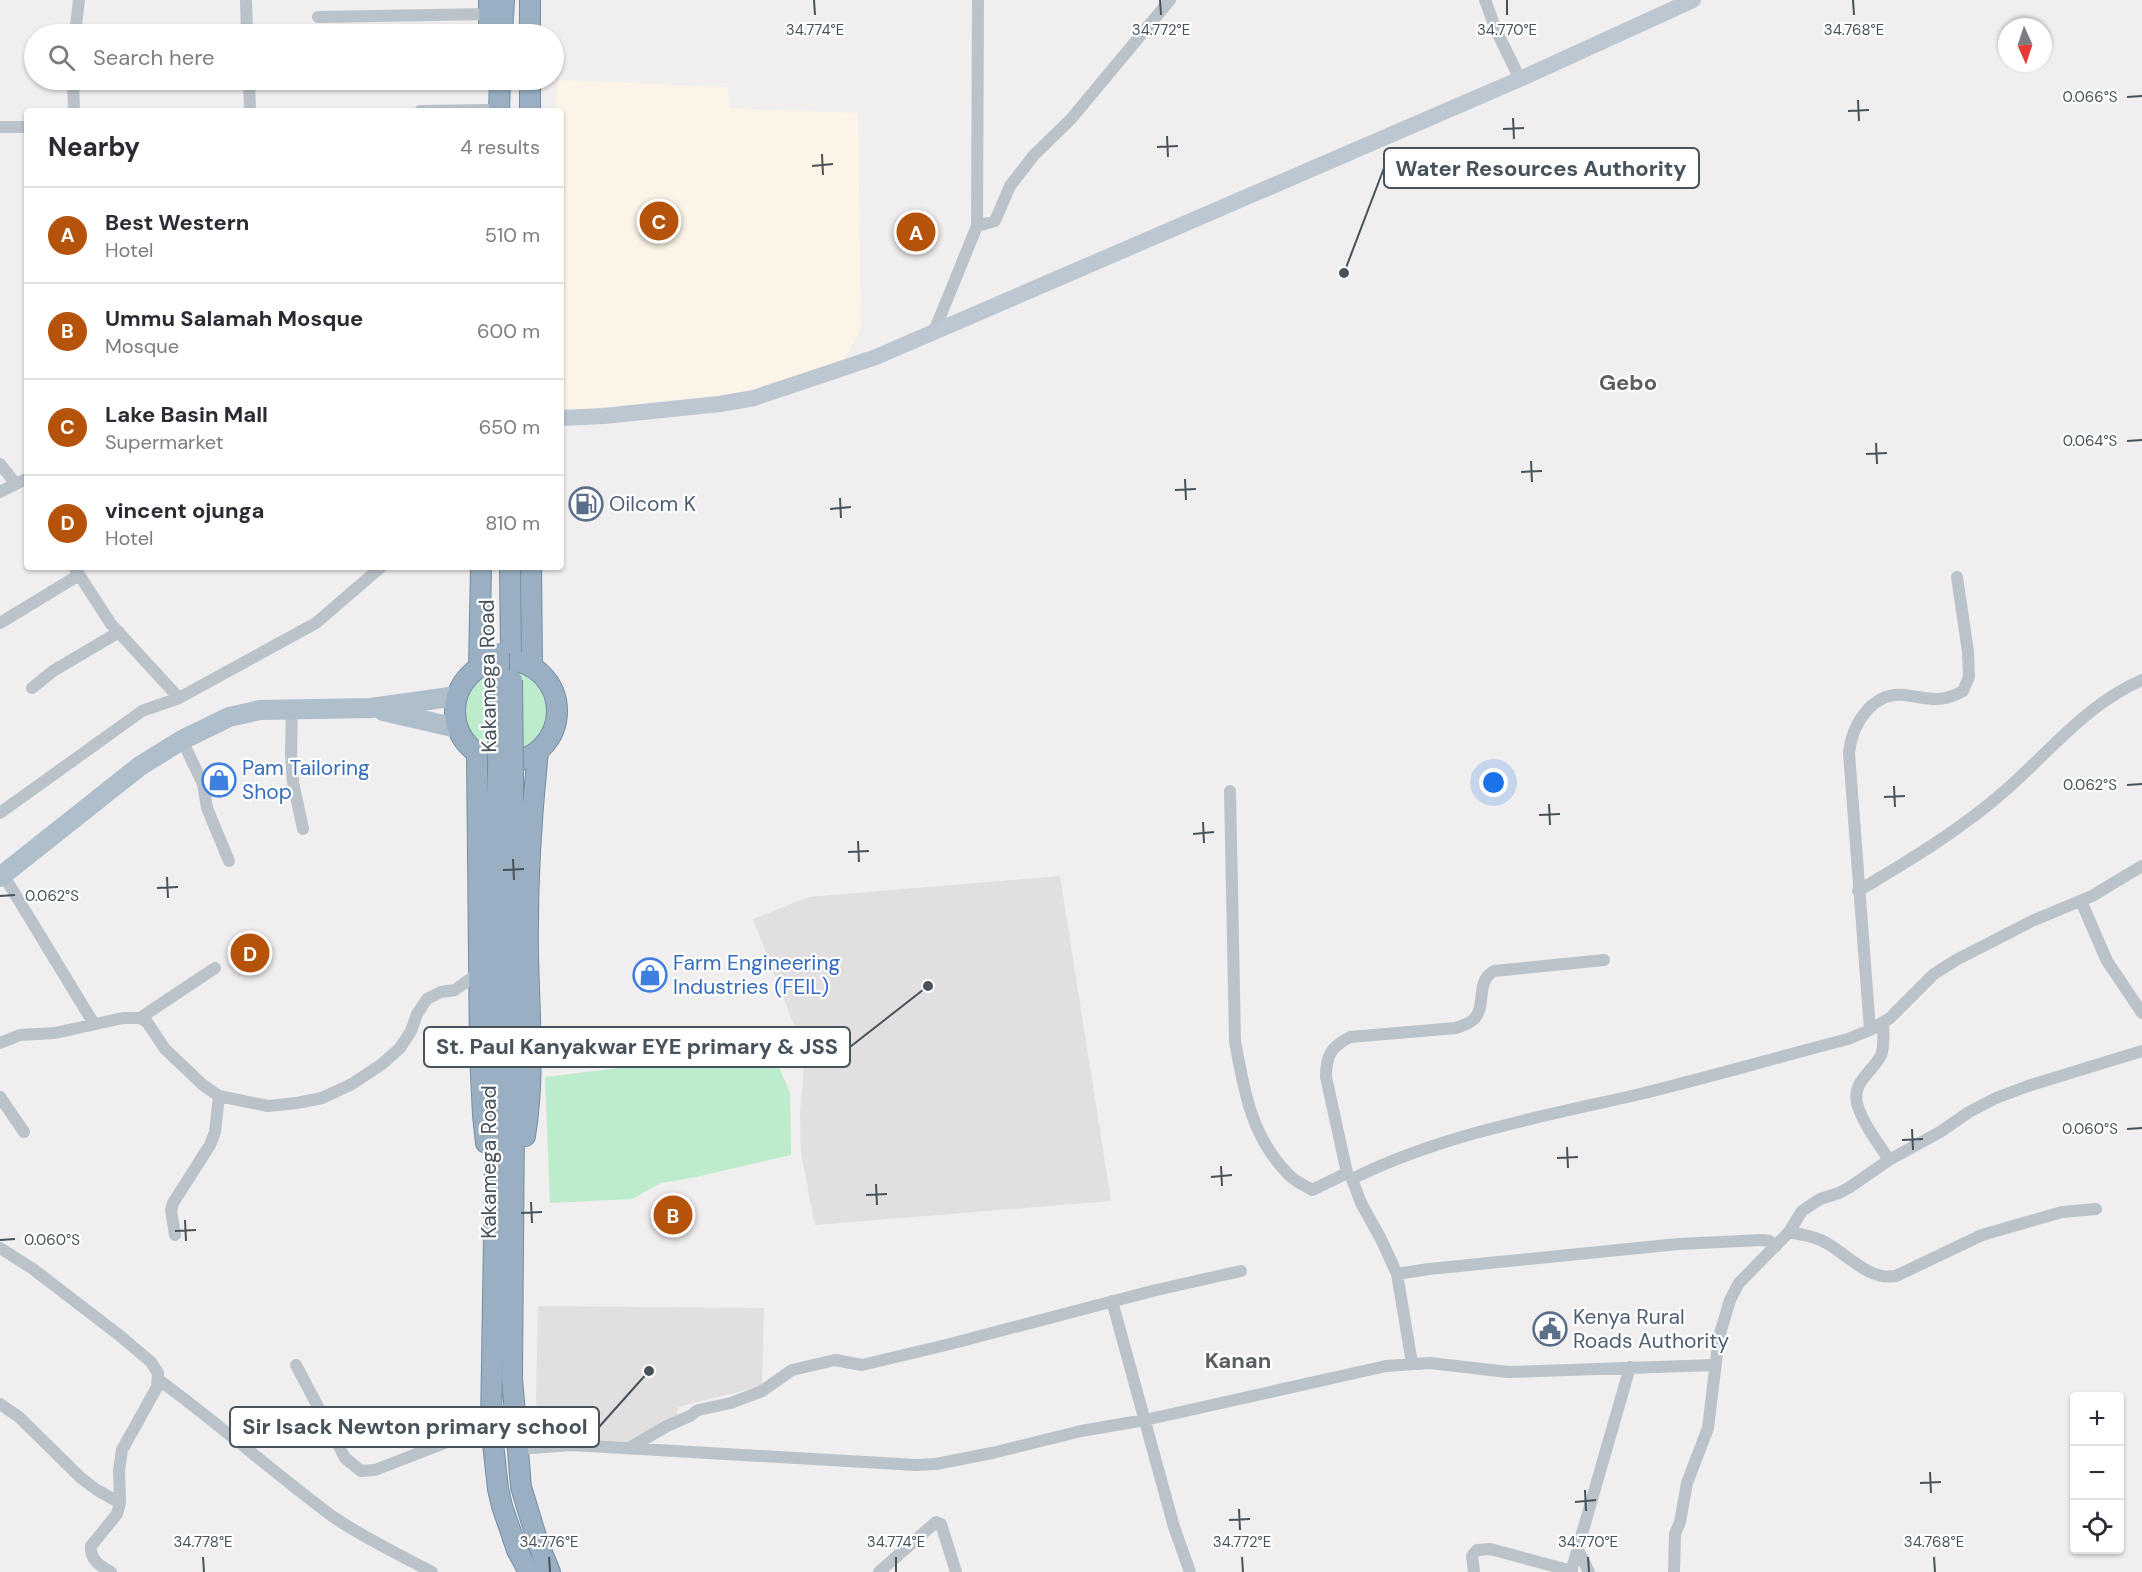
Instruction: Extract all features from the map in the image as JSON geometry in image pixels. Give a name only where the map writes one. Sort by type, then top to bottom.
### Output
[{"type":"highway","points":[[503,24],[504,0]]},
{"type":"highway","points":[[513,24],[514,0]]},
{"type":"highway","points":[[530,0],[530,24]]},
{"type":"highway","points":[[489,7],[489,24]]},
{"type":"highway","points":[[490,90],[492,108]]},
{"type":"highway","points":[[493,108],[497,90]]},
{"type":"highway","points":[[511,108],[512,90]]},
{"type":"highway","points":[[530,90],[530,108]]},
{"type":"highway","points":[[479,668],[481,570]]},
{"type":"highway","name":"Kakamega Road","points":[[498,570],[499,653],[494,936],[512,1378],[521,1486],[538,1544],[550,1572]]},
{"type":"highway","name":"Kakamega Road","points":[[505,1166],[513,786],[510,570]]},
{"type":"highway","points":[[531,570],[532,666]]},
{"type":"highway","points":[[505,659],[521,661],[532,666],[548,679],[555,694],[558,710],[556,726],[549,740],[538,752],[524,759],[508,762],[491,760],[477,753],[465,742],[457,728],[454,712],[457,696],[464,681],[479,668],[489,662],[505,659]]},
{"type":"highway","points":[[505,1166],[524,1148],[527,1124],[530,1071],[528,934],[533,796],[538,752]]},
{"type":"highway","points":[[477,753],[483,1115],[486,1143],[505,1166],[490,1425],[502,1506],[517,1550],[529,1572]]},
{"type":"main road","points":[[564,418],[720,404],[754,398],[876,357],[1520,79],[1693,0]]},
{"type":"main road","points":[[1,874],[140,766],[182,740],[230,717],[260,710],[371,708],[457,696]]},
{"type":"main road","points":[[371,708],[457,728]]},
{"type":"street","points":[[76,24],[80,0]]},
{"type":"street","points":[[246,0],[247,24]]},
{"type":"street","points":[[933,333],[977,226],[978,0]]},
{"type":"street","points":[[977,226],[995,221],[1010,186],[1034,155],[1071,119],[1170,0]]},
{"type":"street","points":[[1485,0],[1496,30],[1520,79]]},
{"type":"street","points":[[318,17],[489,7]]},
{"type":"street","points":[[73,90],[74,108]]},
{"type":"street","points":[[249,90],[250,108]]},
{"type":"street","points":[[0,127],[24,127]]},
{"type":"street","points":[[0,464],[24,483]]},
{"type":"street","points":[[0,492],[24,483]]},
{"type":"street","points":[[0,813],[142,711],[179,698],[316,623],[378,570]]},
{"type":"street","points":[[0,623],[77,571],[119,632],[179,698]]},
{"type":"street","points":[[1870,1030],[1858,891],[1850,739],[1863,714],[1880,700],[1904,695],[1928,700],[1943,700],[1963,691],[1969,677],[1969,660],[1957,578]]},
{"type":"street","points":[[32,688],[53,671],[119,632]]},
{"type":"street","points":[[1858,891],[1975,816],[2087,714],[2120,690],[2142,680]]},
{"type":"street","points":[[292,709],[292,772],[303,829]]},
{"type":"street","points":[[182,740],[203,784],[207,808],[229,861]]},
{"type":"street","points":[[1230,791],[1235,1041],[1252,1120],[1265,1144],[1289,1176],[1312,1190],[1383,1163],[1484,1130],[1652,1091],[1848,1039],[1890,1018],[1934,974],[1956,960],[2032,921],[2081,901],[2142,866]]},
{"type":"street","points":[[1,874],[94,1024]]},
{"type":"street","points":[[2081,901],[2108,961],[2142,1013]]},
{"type":"street","points":[[1412,1363],[1396,1274],[1349,1176],[1326,1077],[1326,1062],[1330,1053],[1339,1043],[1350,1037],[1456,1028],[1466,1024],[1473,1020],[1478,1012],[1486,975],[1494,971],[1604,960]]},
{"type":"street","points":[[140,1018],[215,968]]},
{"type":"street","points":[[0,1043],[20,1035],[55,1033],[123,1018],[140,1018],[147,1022],[165,1048],[203,1085],[219,1096],[268,1106],[322,1098],[352,1084],[382,1064],[400,1048],[427,999],[455,990],[481,971]]},
{"type":"street","points":[[1883,1022],[1883,1049],[1880,1057],[1861,1079],[1856,1101],[1859,1111],[1889,1160]]},
{"type":"street","points":[[1674,1572],[1675,1534],[1680,1522],[1687,1483],[1708,1428],[1719,1337],[1734,1291],[1748,1273],[1789,1232],[1808,1206],[1845,1190],[1889,1160],[1996,1098],[2142,1051]]},
{"type":"street","points":[[176,1235],[171,1210],[173,1203],[210,1145],[215,1132],[219,1096]]},
{"type":"street","points":[[0,1097],[24,1132]]},
{"type":"street","points":[[1789,1232],[1822,1240],[1876,1276],[1889,1277],[1896,1276],[1982,1234],[2062,1212],[2096,1209]]},
{"type":"street","points":[[1396,1274],[1678,1245],[1762,1240],[1769,1241],[1776,1246]]},
{"type":"street","points":[[0,1248],[33,1269],[119,1335],[155,1368],[159,1380],[157,1387],[122,1450],[119,1470],[120,1503],[117,1514],[91,1546],[90,1553],[94,1560],[111,1572]]},
{"type":"street","points":[[631,1447],[698,1410],[731,1403],[762,1391],[792,1370],[835,1360],[862,1365],[1112,1301],[1241,1271]]},
{"type":"street","points":[[1112,1301],[1174,1527],[1190,1572]]},
{"type":"street","points":[[518,1449],[572,1444],[677,1452],[916,1465],[936,1464],[992,1454],[1081,1431],[1145,1420],[1386,1366],[1412,1363],[1508,1372],[1552,1372],[1715,1365]]},
{"type":"street","points":[[296,1365],[345,1458],[361,1471],[375,1470],[490,1425]]},
{"type":"street","points":[[1474,1572],[1472,1556],[1477,1551],[1490,1549],[1572,1571],[1630,1367]]},
{"type":"street","points":[[159,1380],[201,1410],[334,1517],[432,1572]]},
{"type":"street","points":[[0,1404],[19,1418],[81,1478],[120,1503]]},
{"type":"street","points":[[879,1572],[936,1522],[941,1524],[956,1572]]},
{"type":"street","points":[[1578,1550],[1589,1572]]},
{"type":"shaded area","points":[[564,80],[728,87],[729,108],[858,113],[861,329],[843,362],[813,373],[764,384],[748,392],[568,411],[564,408],[564,108],[554,108],[557,90],[564,90]]},
{"type":"shaded area","points":[[1060,876],[1111,1201],[815,1225],[801,1153],[800,1115],[805,1054],[753,919],[809,897]]},
{"type":"shaded area","points":[[538,1306],[764,1308],[762,1386],[678,1407],[677,1418],[627,1443],[539,1442],[536,1399]]},
{"type":"green space","points":[[506,668],[530,675],[542,687],[549,711],[542,735],[530,747],[506,754],[482,747],[470,735],[463,711],[470,687],[482,675]]},
{"type":"green space","points":[[745,1047],[764,1048],[779,1067],[790,1093],[791,1155],[661,1183],[632,1199],[550,1203],[545,1077],[620,1068],[666,1067],[682,1053],[715,1053]]},
{"type":"place","name":"Lake Basin Mall","points":[[659,221]]},
{"type":"place","name":"Best Western","points":[[916,232]]},
{"type":"place","name":"Water Resources Authority","points":[[1344,273]]},
{"type":"place","name":"Oilcom K","points":[[586,504]]},
{"type":"place","name":"Pam Tailoring Shop","points":[[219,780]]},
{"type":"place","name":"vincent ojunga","points":[[250,953]]},
{"type":"place","name":"Farm Engineering Industries (FEIL)","points":[[650,975]]},
{"type":"place","name":"St. Paul Kanyakwar EYE primary & JSS","points":[[928,986]]},
{"type":"place","name":"Ummu Salamah Mosque","points":[[673,1215]]},
{"type":"place","name":"Kenya Rural Roads Authority","points":[[1550,1329]]},
{"type":"place","name":"Sir Isack Newton primary school","points":[[649,1371]]},
{"type":"district","name":"Gebo","points":[[1628,382]]},
{"type":"district","name":"Kanan","points":[[1238,1360]]}]
